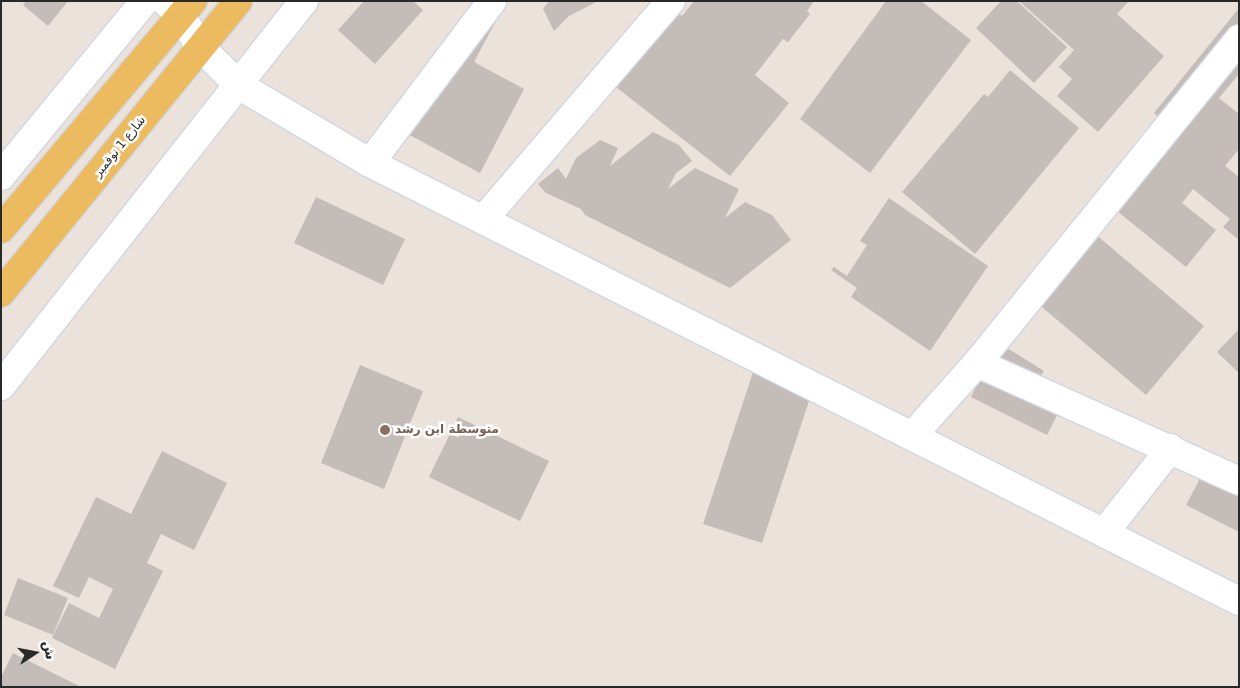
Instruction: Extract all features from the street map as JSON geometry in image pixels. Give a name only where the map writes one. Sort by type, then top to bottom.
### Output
[{"type":"main road","name":"شارع 1 نوفمبر","points":[[1,293],[238,1]]},
{"type":"main road","points":[[1,229],[180,6]]},
{"type":"street","points":[[1,176],[145,1]]},
{"type":"street","points":[[1,386],[240,86],[304,1]]},
{"type":"street","points":[[370,163],[492,1]]},
{"type":"street","points":[[483,220],[671,1]]},
{"type":"street","points":[[180,6],[200,48],[240,86],[370,163],[1239,601]]},
{"type":"street","points":[[912,436],[977,363],[1239,39]]},
{"type":"street","points":[[977,363],[1171,448],[1239,481]]},
{"type":"street","points":[[1104,533],[1171,448]]},
{"type":"building","points":[[26,1],[68,1],[48,26],[23,5]]},
{"type":"building","points":[[364,1],[413,1],[423,10],[375,64],[338,30]]},
{"type":"building","points":[[549,1],[598,1],[569,16],[554,31],[543,9]]},
{"type":"building","points":[[694,1],[814,1],[807,11],[810,14],[788,42],[783,39],[755,75],[789,103],[730,176],[612,84],[670,6],[682,16]]},
{"type":"building","points":[[886,1],[921,1],[971,40],[870,173],[800,119]]},
{"type":"building","points":[[1001,1],[1017,1],[1067,47],[1034,83],[976,28]]},
{"type":"building","points":[[1019,1],[1129,1],[1117,14],[1164,56],[1098,132],[1057,96],[1072,79],[1059,67],[1074,50]]},
{"type":"building","points":[[475,5],[498,17],[474,62],[524,89],[480,173],[406,133]]},
{"type":"building","points":[[1239,8],[1239,74],[1219,98],[1239,114],[1239,149],[1225,166],[1239,177],[1239,240],[1223,227],[1230,219],[1193,189],[1182,203],[1216,230],[1186,267],[1101,198],[1163,121],[1154,113]]},
{"type":"building","points":[[1010,70],[1079,128],[975,254],[902,192],[984,94],[988,97]]},
{"type":"building","points":[[653,132],[679,145],[692,161],[676,173],[668,189],[695,168],[739,189],[725,218],[745,202],[772,215],[791,240],[730,288],[585,215],[581,209],[546,193],[538,184],[558,168],[566,179],[576,158],[600,140],[618,148],[610,166]]},
{"type":"building","points":[[316,197],[405,239],[383,285],[294,243]]},
{"type":"building","points":[[889,198],[988,266],[930,351],[851,297],[857,288],[831,270],[834,267],[847,276],[867,245],[860,241]]},
{"type":"building","points":[[1094,233],[1204,326],[1146,395],[1036,302]]},
{"type":"building","points":[[1239,329],[1239,373],[1217,352]]},
{"type":"building","points":[[1007,348],[1044,371],[1032,389],[996,365]]},
{"type":"building","points":[[360,365],[423,391],[384,489],[321,463]]},
{"type":"building","points":[[755,366],[814,386],[762,543],[703,524]]},
{"type":"building","points":[[985,367],[1062,405],[1047,435],[971,397]]},
{"type":"building","points":[[458,417],[549,461],[520,521],[429,477]]},
{"type":"building","points":[[162,451],[227,483],[194,550],[161,534],[147,563],[163,571],[115,669],[52,638],[69,603],[99,618],[113,589],[89,577],[79,598],[53,586],[96,497],[131,514]]},
{"type":"building","points":[[1202,475],[1239,495],[1239,532],[1186,505]]},
{"type":"building","points":[[18,578],[68,598],[53,635],[4,615]]},
{"type":"building","points":[[13,653],[81,687],[1,687],[1,677]]},
{"type":"place","name":"متوسطة ابن رشد","points":[[385,430]]}]
